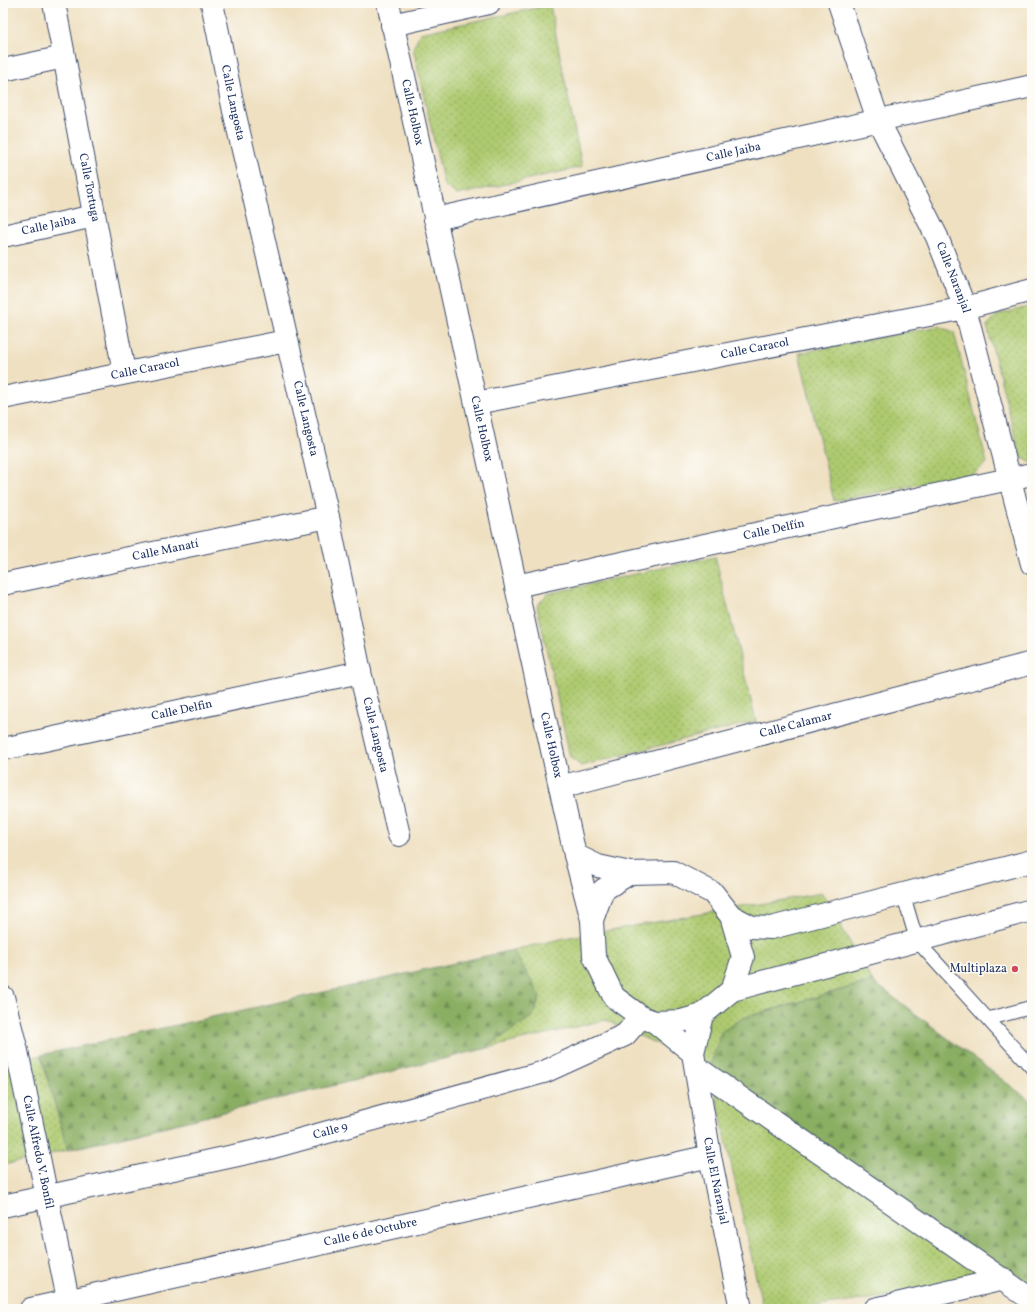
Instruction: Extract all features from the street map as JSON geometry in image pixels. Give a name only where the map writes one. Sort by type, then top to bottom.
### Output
[{"type":"street","name":"Calle Tortuga","points":[[54,3],[124,372]]},
{"type":"street","name":"Calle Langosta","points":[[212,3],[286,341],[328,517],[360,672],[399,835]]},
{"type":"street","name":"Calle Holbox","points":[[388,3],[575,855],[592,920]]},
{"type":"street","points":[[392,25],[488,3]]},
{"type":"street","name":"Calle Naranjal","points":[[839,3],[878,120],[937,237],[965,308],[1032,564]]},
{"type":"street","points":[[3,70],[64,58]]},
{"type":"street","name":"Calle Jaiba","points":[[435,219],[1032,86]]},
{"type":"street","name":"Calle Jaiba","points":[[3,236],[94,216]]},
{"type":"street","name":"Calle Caracol","points":[[476,403],[965,308],[1032,290]]},
{"type":"street","name":"Calle Caracol","points":[[3,398],[124,372],[286,341]]},
{"type":"street","name":"Calle Delfín","points":[[516,586],[1032,474]]},
{"type":"street","name":"Calle Manatí","points":[[3,584],[328,517]]},
{"type":"street","name":"Calle Calamar","points":[[560,787],[1032,663]]},
{"type":"street","name":"Calle Delfin","points":[[3,749],[360,672]]},
{"type":"street","points":[[575,855],[598,866],[630,873],[673,872],[713,893],[730,916],[743,957],[732,990]]},
{"type":"street","points":[[730,916],[752,927],[772,928],[1032,861]]},
{"type":"street","points":[[630,873],[603,890],[592,920],[594,956],[614,997],[648,1019],[694,1060],[1032,1300]]},
{"type":"street","points":[[648,1019],[681,1022],[702,1015],[732,990],[1032,910]]},
{"type":"street","name":"Calle Alfredo V. Bonfil","points":[[3,996],[10,1053],[47,1196],[70,1305]]},
{"type":"street","points":[[694,1060],[702,1015]]},
{"type":"street","name":"Calle 9","points":[[3,1206],[270,1148],[544,1072],[625,1035],[648,1019]]},
{"type":"street","name":"Calle El Naranjal","points":[[694,1060],[710,1156],[741,1309]]},
{"type":"street","name":"Calle 6 de Octubre","points":[[30,1309],[70,1305],[710,1156]]},
{"type":"street","points":[[875,1309],[1004,1279]]},
{"type":"lane","points":[[903,894],[917,940],[1032,1068]]},
{"type":"lane","points":[[988,1019],[1032,1007]]},
{"type":"green space","points":[[550,5],[582,167],[457,195],[444,185],[413,48],[420,33]]},
{"type":"green space","points":[[1032,306],[1031,463],[1020,456],[987,326],[997,315]]},
{"type":"green space","points":[[939,326],[954,332],[987,463],[973,474],[834,501],[799,353]]},
{"type":"green space","points":[[715,556],[756,721],[581,766],[570,757],[537,606],[547,594]]},
{"type":"green space","points":[[822,893],[872,981],[743,1018],[994,1281],[799,1309],[763,1309],[710,1068],[605,1020],[484,1049],[534,1015],[540,996],[513,950],[565,938]]},
{"type":"green space","points":[[513,950],[540,996],[534,1015],[484,1049],[68,1150],[41,1055]]},
{"type":"green space","points":[[872,981],[1032,1102],[1032,1308],[710,1068],[721,1032],[743,1018]]},
{"type":"green space","points":[[41,1055],[68,1150],[4,1165],[3,1064]]},
{"type":"place","name":"Multiplaza","points":[[1015,969]]}]
